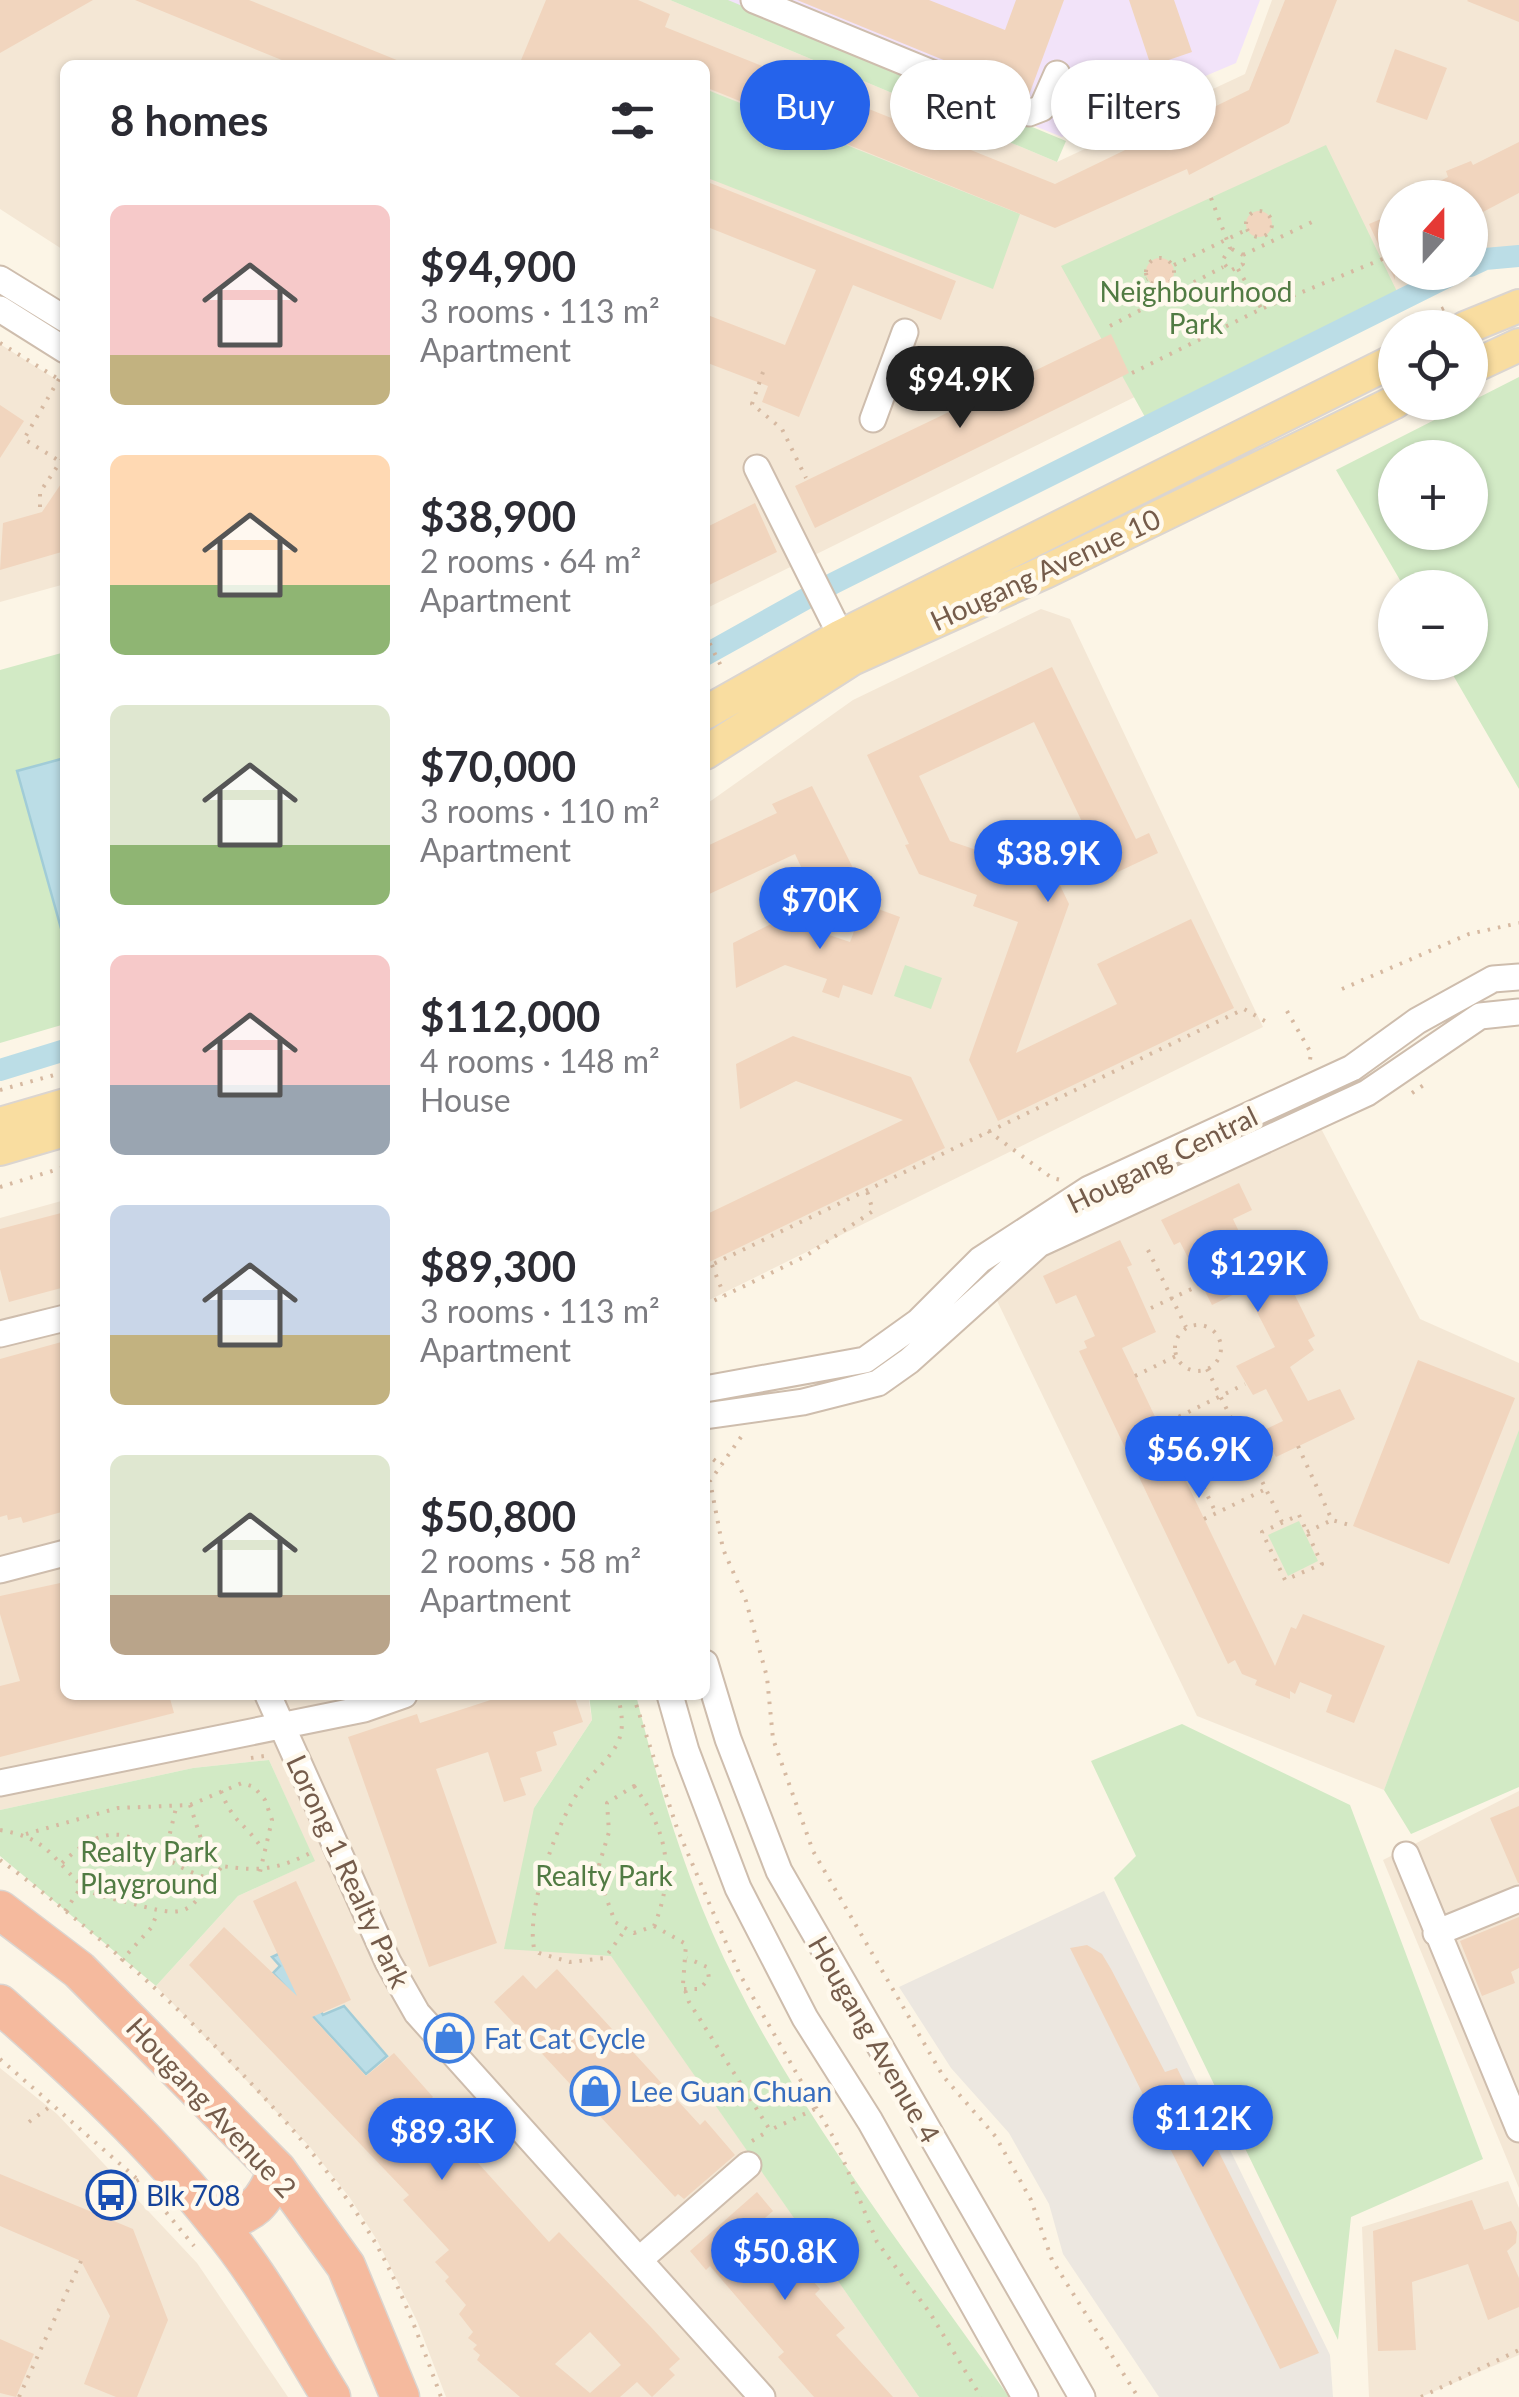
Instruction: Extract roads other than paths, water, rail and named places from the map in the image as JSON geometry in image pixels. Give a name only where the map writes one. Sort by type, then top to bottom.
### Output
[{"type":"highway","name":"Hougang Avenue 2","points":[[0,1910],[79,1970],[277,2170],[346,2266],[400,2397]]},
{"type":"highway","points":[[0,2004],[113,2108],[209,2238],[268,2294],[331,2397]]},
{"type":"highway","points":[[209,2238],[253,2213],[267,2196],[277,2170]]},
{"type":"main road","points":[[1488,319],[1519,306]]},
{"type":"main road","points":[[1488,360],[1519,346]]},
{"type":"main road","name":"Hougang Avenue 10","points":[[710,710],[841,638],[1378,369]]},
{"type":"main road","name":"Hougang Avenue 10","points":[[710,749],[841,638],[1045,572],[1378,410]]},
{"type":"main road","points":[[0,1124],[60,1106]]},
{"type":"main road","points":[[0,1150],[60,1132]]},
{"type":"street","points":[[754,0],[1028,113],[1042,108],[1051,88]]},
{"type":"street","points":[[0,278],[60,316]]},
{"type":"street","points":[[0,309],[60,347]]},
{"type":"street","points":[[873,419],[906,332]]},
{"type":"street","points":[[757,468],[841,638]]},
{"type":"street","points":[[1509,978],[1510,1013]]},
{"type":"street","name":"Hougang Central","points":[[710,1387],[865,1360],[1089,1189],[1352,1068],[1417,1021],[1509,978]]},
{"type":"street","name":"Hougang Central","points":[[710,1415],[804,1402],[878,1383],[909,1361],[991,1267],[1367,1093],[1480,1016],[1510,1013]]},
{"type":"street","points":[[0,1334],[60,1319]]},
{"type":"street","points":[[0,1570],[60,1553]]},
{"type":"street","name":"Hougang Avenue 4","points":[[710,1680],[728,1739],[779,1871],[1082,2397]]},
{"type":"street","name":"Lorong 1 Realty Park","points":[[270,1700],[394,1975],[417,2013],[762,2397]]},
{"type":"street","points":[[0,1784],[364,1709],[390,1700]]},
{"type":"street","name":"Hougang Avenue 4","points":[[671,1700],[686,1751],[738,1888],[805,2018],[870,2120],[1025,2397]]},
{"type":"street","points":[[1406,1855],[1519,2129]]},
{"type":"street","points":[[1436,1933],[1519,1900]]},
{"type":"street","points":[[639,2260],[748,2155]]},
{"type":"water","points":[[60,759],[60,925],[17,771]]},
{"type":"water","points":[[287,1950],[323,2015],[344,2006],[387,2056],[366,2074],[273,1973],[280,1966],[272,1957]]},
{"type":"waterway","points":[[1488,259],[1519,256]]},
{"type":"waterway","points":[[710,652],[834,583],[1421,290]]},
{"type":"waterway","points":[[0,1070],[60,1052]]},
{"type":"place","name":"Fat Cat Cycle","points":[[449,2038]]},
{"type":"place","name":"Lee Guan Chuan","points":[[595,2091]]},
{"type":"place","name":"Blk 708","points":[[111,2195]]},
{"type":"park label","name":"Neighbourhood Park","points":[[1196,307]]},
{"type":"park label","name":"Realty Park Playground","points":[[149,1867]]},
{"type":"park label","name":"Realty Park","points":[[604,1875]]}]
